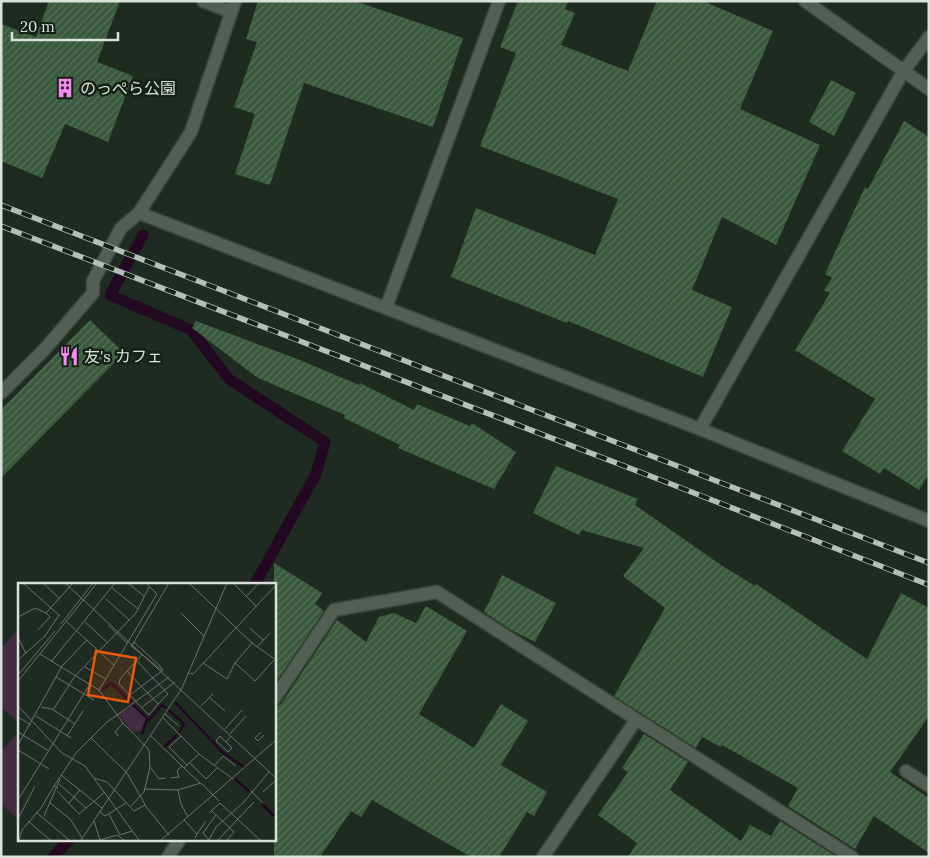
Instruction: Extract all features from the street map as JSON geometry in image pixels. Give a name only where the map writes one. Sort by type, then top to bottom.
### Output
[{"type":"street","points":[[1,393],[44,350],[93,293],[93,281],[121,228],[139,213],[190,132],[233,7],[203,1]]},
{"type":"street","points":[[386,308],[499,1]]},
{"type":"street","points":[[805,1],[929,89]]},
{"type":"street","points":[[700,429],[903,72],[929,36]]},
{"type":"street","points":[[139,213],[700,429],[929,521]]},
{"type":"street","points":[[275,698],[334,610],[437,592],[852,857]]},
{"type":"street","points":[[543,857],[636,720]]},
{"type":"street","points":[[906,770],[929,786]]},
{"type":"street","points":[[168,857],[179,840]]},
{"type":"shaded area","points":[[18,630],[18,722],[1,707],[1,648]]},
{"type":"shaded area","points":[[15,736],[18,738],[18,819],[1,804],[1,751]]},
{"type":"building","points":[[49,1],[120,1],[97,62],[133,76],[108,142],[65,124],[42,178],[1,161],[1,24],[36,37]]},
{"type":"building","points":[[258,1],[355,1],[463,38],[433,127],[304,83],[270,185],[235,174],[255,114],[234,107],[257,42],[246,39]]},
{"type":"building","points":[[518,1],[568,1],[565,9],[575,13],[561,45],[628,71],[657,1],[703,1],[773,31],[740,109],[820,145],[776,245],[722,217],[692,290],[732,307],[703,377],[568,321],[567,323],[451,277],[476,208],[595,255],[618,199],[480,146],[516,53],[500,47]]},
{"type":"building","points":[[831,80],[856,93],[834,136],[809,122]]},
{"type":"building","points":[[904,121],[929,137],[929,474],[919,490],[884,468],[880,474],[842,451],[875,399],[795,350],[830,293],[824,290],[832,278],[825,274],[865,187],[868,189]]},
{"type":"building","points":[[90,320],[124,353],[1,478],[1,410]]},
{"type":"building","points":[[196,321],[300,360],[359,385],[360,383],[414,410],[417,404],[470,426],[472,423],[516,452],[494,489],[398,448],[400,445],[344,418],[345,415],[258,378],[192,328]]},
{"type":"building","points":[[556,466],[638,499],[635,505],[721,565],[755,586],[756,584],[867,659],[901,593],[929,608],[929,716],[890,772],[929,798],[929,853],[874,816],[855,849],[788,806],[798,788],[722,745],[721,747],[702,737],[696,748],[614,696],[665,608],[623,576],[644,548],[582,530],[579,535],[533,513]]},
{"type":"building","points":[[274,563],[322,593],[315,604],[324,611],[275,684],[275,583]]},
{"type":"building","points":[[502,575],[556,603],[535,642],[511,630],[484,612]]},
{"type":"building","points":[[426,606],[467,631],[419,714],[474,748],[501,704],[528,721],[501,765],[547,792],[534,816],[527,812],[499,857],[471,857],[372,800],[361,817],[351,811],[320,857],[274,857],[275,707],[281,704],[337,620],[366,642],[379,617],[394,613],[416,623]]},
{"type":"building","points":[[644,734],[688,762],[670,790],[741,841],[750,825],[771,836],[780,821],[837,857],[628,857],[637,843],[598,815],[628,772],[622,768]]},
{"type":"waterway","points":[[143,235],[110,295],[191,330],[229,379],[325,442],[316,474],[256,583]]},
{"type":"waterway","points":[[53,857],[69,840]]},
{"type":"railway","points":[[1,205],[929,563]]},
{"type":"railway","points":[[1,226],[929,585]]},
{"type":"place","name":"のっぺら公園","points":[[65,88]]},
{"type":"place","name":"友's カフェ","points":[[69,356]]}]
